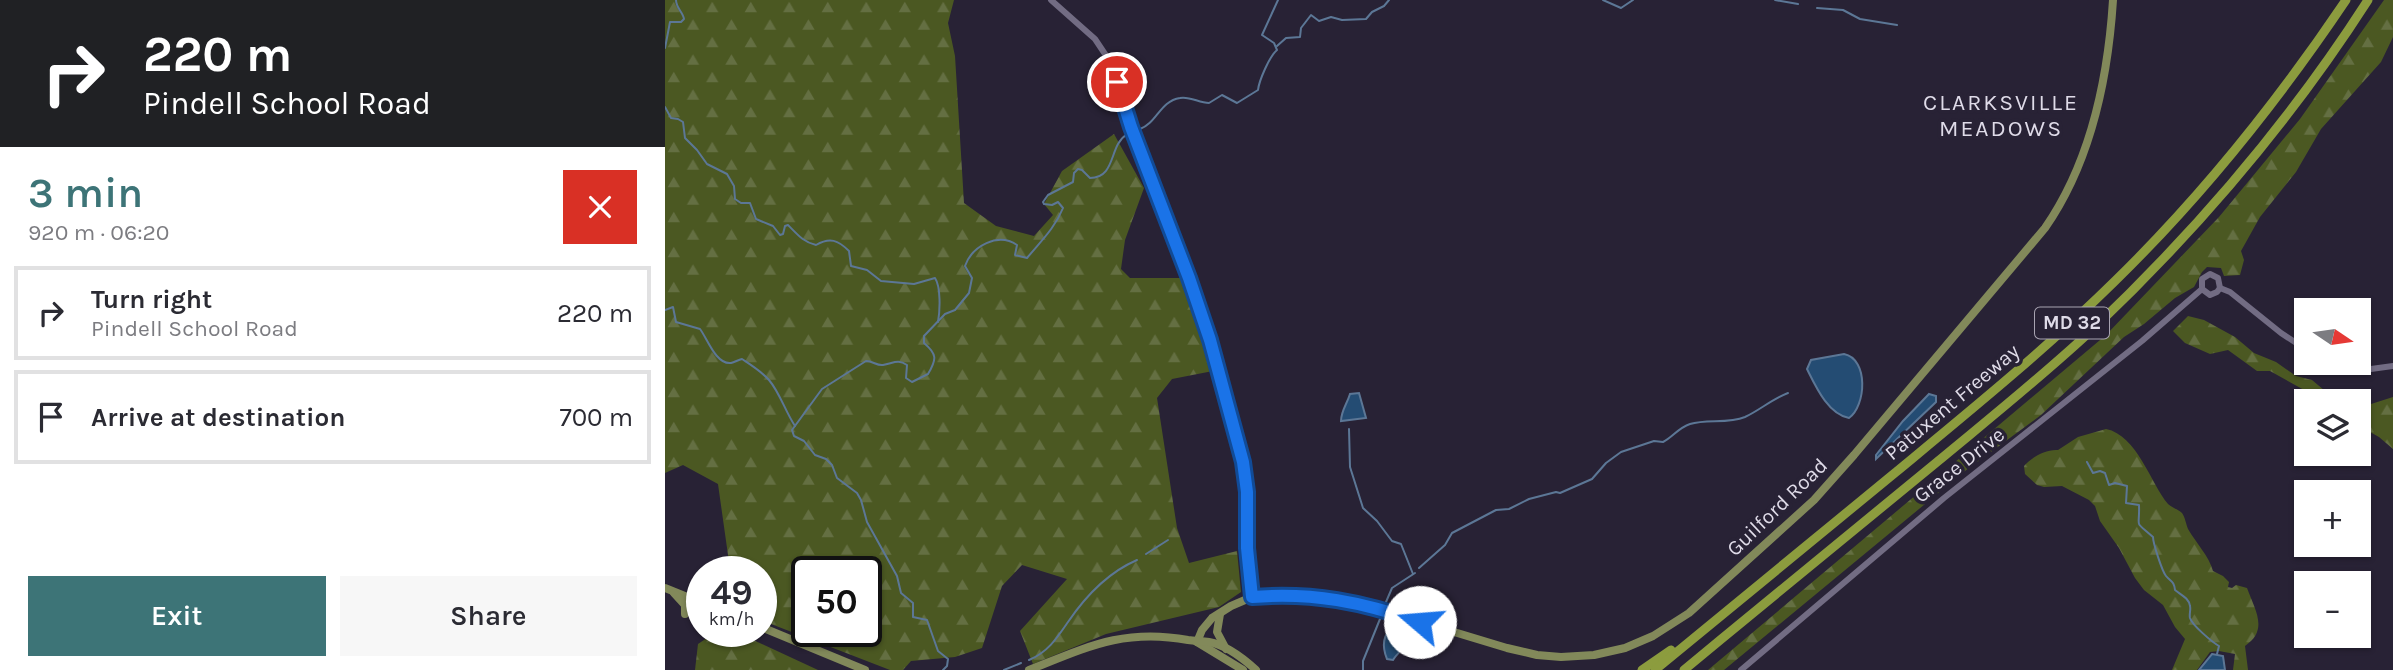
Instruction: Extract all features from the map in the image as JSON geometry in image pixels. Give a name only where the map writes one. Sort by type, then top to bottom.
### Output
[{"type":"highway","name":"Patuxent Freeway","points":[[1655,670],[1999,387],[2116,280],[2181,212],[2240,144],[2295,73],[2346,0]]},
{"type":"highway","name":"Patuxent Freeway","points":[[1684,670],[2038,378],[2157,265],[2255,155],[2368,0]]},
{"type":"highway","points":[[1694,670],[1835,547]]},
{"type":"highway","points":[[1642,670],[1746,596]]},
{"type":"main road","name":"Guilford Road","points":[[1198,642],[1206,624],[1212,618],[1219,618],[1231,606],[1252,597],[1297,595],[1348,600],[1507,648],[1549,657],[1585,656],[1619,649],[1653,636],[1678,621],[1752,558],[1814,500],[2050,222],[2075,176],[2093,121],[2106,65],[2113,0]]},
{"type":"main road","points":[[667,589],[683,602],[686,613]]},
{"type":"main road","points":[[667,589],[686,598]]},
{"type":"main road","points":[[1219,618],[1217,632],[1226,649]]},
{"type":"main road","points":[[777,634],[865,670]]},
{"type":"main road","points":[[1029,670],[1089,646],[1115,638],[1140,635],[1211,642],[1256,670]]},
{"type":"main road","points":[[1198,642],[1243,670]]},
{"type":"street","points":[[1051,0],[1088,32],[1109,60],[1131,127],[1188,273],[1210,340],[1243,462],[1252,597]]},
{"type":"street","points":[[2210,274],[2218,278],[2220,288],[2210,295],[2201,289],[2202,279],[2210,274]]},
{"type":"street","points":[[2220,288],[2294,342]]},
{"type":"street","name":"Grace Drive","points":[[1741,670],[1944,498],[2132,349],[2201,289]]},
{"type":"street","points":[[2371,369],[2393,366]]},
{"type":"green space","points":[[665,0],[954,0],[948,23],[955,56],[964,203],[996,226],[1034,236],[1053,215],[1044,204],[1062,171],[1114,134],[1144,188],[1125,240],[1121,269],[1130,278],[1189,278],[1218,370],[1172,379],[1157,398],[1177,528],[1189,563],[1237,551],[1241,592],[1219,607],[1106,634],[1033,664],[1020,631],[1067,579],[1022,565],[1002,586],[982,648],[955,657],[911,661],[903,670],[890,670],[831,647],[882,647],[882,556],[791,556],[791,632],[777,626],[777,556],[728,556],[718,484],[683,465],[665,473]]},
{"type":"green space","points":[[2384,0],[2393,0],[2393,37],[2381,62],[2321,129],[2296,172],[2260,217],[2241,251],[2244,260],[2240,275],[2224,276],[2221,268],[2207,267],[2194,287],[2124,337],[2041,415],[1965,471],[1724,670],[1708,670],[2106,335],[2219,217],[2300,119]]},
{"type":"green space","points":[[2188,316],[2204,320],[2235,337],[2254,353],[2276,362],[2296,376],[2312,380],[2323,389],[2302,389],[2270,371],[2257,371],[2228,350],[2210,354],[2185,343],[2173,331]]},
{"type":"green space","points":[[2393,397],[2393,449],[2371,433],[2371,404]]},
{"type":"green space","points":[[2106,429],[2117,433],[2135,450],[2168,504],[2182,513],[2188,529],[2213,571],[2229,582],[2228,587],[2236,585],[2247,588],[2258,619],[2257,633],[2245,646],[2248,670],[2233,670],[2235,654],[2219,651],[2210,652],[2197,670],[2172,670],[2185,639],[2163,605],[2144,590],[2135,578],[2100,521],[2095,506],[2062,486],[2037,485],[2025,474],[2024,466],[2039,454],[2058,450],[2078,437]]},
{"type":"green space","points":[[698,647],[768,647],[818,670],[695,670]]},
{"type":"water","points":[[1844,354],[1858,364],[1862,383],[1859,404],[1849,418],[1829,405],[1807,369],[1811,360]]},
{"type":"water","points":[[1359,393],[1366,418],[1341,421],[1350,394]]},
{"type":"water","points":[[1929,394],[1936,396],[1936,402],[1876,459],[1876,455],[1903,421]]},
{"type":"water","points":[[1395,627],[1414,634],[1393,660],[1387,659],[1384,645],[1385,637]]},
{"type":"water","points":[[2212,654],[2223,656],[2225,670],[2199,670]]},
{"type":"waterway","points":[[665,48],[670,22],[681,22],[684,19],[676,0]]},
{"type":"waterway","points":[[1140,129],[1173,100],[1187,98],[1209,103],[1222,95],[1237,103],[1258,90],[1265,69],[1277,50],[1274,43],[1262,35],[1278,0]]},
{"type":"waterway","points":[[1277,46],[1286,38],[1300,37],[1301,28],[1311,15],[1319,21],[1331,17],[1342,20],[1366,19],[1389,0]]},
{"type":"waterway","points":[[1603,0],[1621,8],[1633,0]]},
{"type":"waterway","points":[[1775,0],[1798,4]]},
{"type":"waterway","points":[[1817,8],[1843,10],[1860,19],[1897,25]]},
{"type":"waterway","points":[[665,107],[671,118],[683,122],[685,138],[707,164],[727,174],[734,186],[735,199],[741,203],[750,203],[756,219],[773,226],[780,235],[788,225],[811,244],[830,240],[837,242],[849,251],[851,266],[867,270],[881,281],[914,284],[935,278],[940,306],[938,322]]},
{"type":"waterway","points":[[943,670],[948,659],[938,651],[927,620],[913,617],[913,603],[901,593],[897,576],[867,522],[857,493],[837,478],[832,465],[826,459],[815,455],[804,441],[794,436],[792,430],[822,389],[866,361],[881,365],[904,363],[907,365],[906,378],[912,382],[928,374],[934,357],[924,343],[924,336],[945,314],[955,310],[969,293],[972,278],[965,266],[973,252],[986,243],[1002,240],[1017,245],[1015,255],[1027,258],[1052,228],[1063,208],[1058,202],[1052,205],[1044,204],[1048,195],[1073,182],[1074,173],[1078,169],[1090,178],[1104,173],[1117,146],[1126,135]]},
{"type":"waterway","points":[[665,310],[673,307],[676,322],[700,329],[721,360],[731,363],[742,359],[763,374],[776,391],[795,426]]},
{"type":"waterway","points":[[1419,568],[1445,545],[1452,533],[1496,510],[1509,509],[1529,499],[1560,493],[1592,479],[1606,463],[1621,452],[1654,441],[1663,442],[1690,424],[1745,417],[1788,393]]},
{"type":"waterway","points":[[1349,429],[1350,467],[1363,508],[1392,541],[1401,544],[1413,574]]},
{"type":"waterway","points":[[2087,462],[2093,473],[2105,473],[2109,485],[2115,483],[2127,486],[2126,503],[2139,505],[2139,524],[2153,537],[2164,573],[2173,583],[2175,590],[2188,601],[2192,621],[2219,646],[2217,654]]},
{"type":"waterway","points":[[1146,554],[1168,540]]},
{"type":"waterway","points":[[1029,660],[1051,644],[1098,586],[1137,560]]},
{"type":"waterway","points":[[1386,602],[1392,588],[1415,573]]},
{"type":"waterway","points":[[1363,670],[1363,661],[1380,619]]},
{"type":"waterway","points":[[1004,670],[1021,663]]},
{"type":"district","name":"CLARKSVILLE MEADOWS","points":[[2001,115]]},
{"type":"route","points":[[1117,82],[1210,340],[1243,462],[1252,597],[1297,595],[1348,600],[1420,622]]}]
